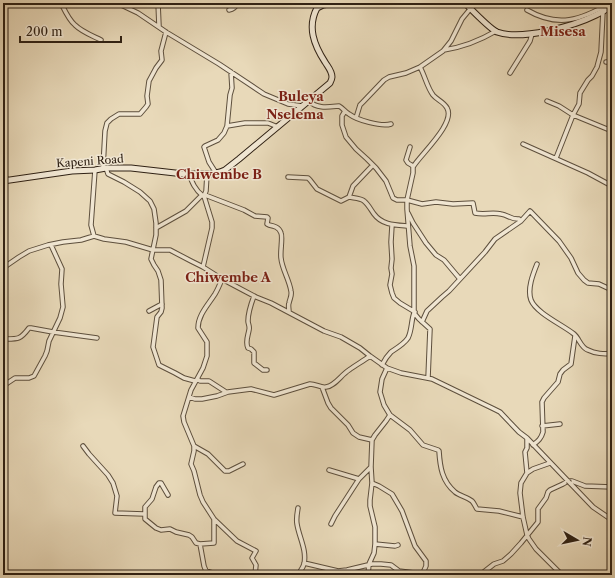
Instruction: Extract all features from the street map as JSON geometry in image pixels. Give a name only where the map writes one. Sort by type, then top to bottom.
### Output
[{"type":"main road","name":"Kapeni Road","points":[[6,180],[72,171],[118,167],[189,174],[208,174],[225,170],[330,83],[332,77],[331,72],[321,55],[313,35],[312,23],[316,6],[364,3]]},
{"type":"main road","points":[[465,3],[496,31],[511,34],[532,34],[564,27],[596,15],[612,6]]},
{"type":"street","points":[[61,3],[75,25],[81,30],[101,40]]},
{"type":"street","points":[[117,3],[138,13],[264,94],[288,104],[303,106]]},
{"type":"street","points":[[158,3],[159,26]]},
{"type":"street","points":[[229,10],[234,9],[238,3]]},
{"type":"street","points":[[527,10],[535,15],[545,18],[571,20],[599,10],[610,3]]},
{"type":"street","points":[[356,118],[360,105],[384,80],[420,67],[443,50],[451,41],[462,19],[471,8]]},
{"type":"street","points":[[556,158],[578,104],[580,93],[597,67],[601,52],[603,11]]},
{"type":"street","points":[[443,50],[466,46],[487,37],[496,31]]},
{"type":"street","points":[[166,32],[161,51],[162,60],[149,82],[147,91],[147,106],[139,114],[119,114],[111,119],[106,127],[103,156],[105,168],[108,174],[140,192],[150,201],[154,209],[156,228],[151,260],[158,271],[161,280],[162,310],[158,317],[153,347],[159,365],[184,378],[209,381],[226,392]]},
{"type":"street","points":[[510,72],[530,41],[532,34]]},
{"type":"street","points":[[606,62],[612,62]]},
{"type":"street","points":[[420,67],[430,91],[447,107],[448,114],[442,131],[413,166],[407,200],[410,246],[414,266],[415,312],[416,317],[430,328],[428,378]]},
{"type":"street","points":[[216,173],[209,162],[204,147],[218,140],[224,134],[227,126],[232,88],[231,72]]},
{"type":"street","points":[[308,101],[314,105],[324,108],[339,106],[356,118],[383,125],[391,124]]},
{"type":"street","points":[[547,101],[559,106],[573,115],[612,131]]},
{"type":"street","points":[[345,111],[342,116],[342,125],[346,137],[386,181],[393,198],[422,204],[436,202],[453,204],[473,203],[475,213],[477,214],[504,214],[512,219],[519,219],[521,221]]},
{"type":"street","points":[[227,126],[245,123],[265,123],[278,127]]},
{"type":"street","points":[[523,144],[588,173],[612,186]]},
{"type":"street","points":[[410,147],[406,160],[413,166]]},
{"type":"street","points":[[288,177],[308,178],[318,189],[339,201],[342,201],[349,197],[353,186],[373,165]]},
{"type":"street","points":[[94,236],[91,224],[95,170]]},
{"type":"street","points":[[189,174],[194,186],[204,195],[244,210],[255,216],[267,217],[267,224],[276,226],[279,230],[282,237],[280,248],[281,262],[287,276],[292,296],[289,302],[289,312]]},
{"type":"street","points":[[203,267],[212,228],[212,222],[204,195],[208,174]]},
{"type":"street","points":[[3,175],[6,180]]},
{"type":"street","points":[[156,228],[186,211],[204,195]]},
{"type":"street","points":[[349,197],[364,201],[380,220],[392,225],[408,226]]},
{"type":"street","points":[[407,209],[413,223],[426,243],[436,255],[444,260],[460,279]]},
{"type":"street","points":[[422,322],[428,311],[449,291],[495,239],[521,221],[529,211],[531,211],[559,241],[578,273],[584,280],[588,283],[599,284],[612,290]]},
{"type":"street","points":[[392,225],[390,237],[392,259],[390,285],[392,293],[394,298],[400,303],[415,312]]},
{"type":"street","points":[[3,268],[30,251],[63,242],[81,240],[94,236],[126,242],[153,250],[170,250],[254,296],[289,312],[324,331],[341,337],[360,348],[386,368],[401,373],[428,378],[500,412],[593,507],[612,520]]},
{"type":"street","points":[[3,386],[15,378],[29,378],[34,376],[46,353],[48,344],[62,313],[62,269],[51,245]]},
{"type":"street","points":[[537,264],[533,273],[530,290],[533,305],[560,326],[575,335],[583,347],[588,350],[605,354],[612,353]]},
{"type":"street","points":[[222,279],[199,319],[198,328],[207,342],[207,351],[205,362],[191,390],[183,418],[194,446],[191,464],[200,496],[214,519],[237,541],[256,551],[252,558],[256,565],[255,575]]},
{"type":"street","points":[[254,296],[248,321],[249,328],[246,346],[254,352],[254,363],[263,370],[268,370]]},
{"type":"street","points":[[149,311],[162,304]]},
{"type":"street","points":[[382,365],[390,353],[409,336],[412,318],[415,312]]},
{"type":"street","points":[[3,339],[21,337],[29,328],[97,338]]},
{"type":"street","points":[[533,445],[542,438],[542,402],[558,382],[560,374],[563,370],[572,364],[575,335]]},
{"type":"street","points":[[189,397],[202,399],[217,396],[226,392],[250,389],[274,395],[310,384],[327,387],[333,384],[347,371],[370,356]]},
{"type":"street","points":[[386,368],[382,379],[380,392],[384,405],[390,415],[410,430],[423,445],[439,451],[441,472],[444,480],[454,492],[472,502],[477,509],[499,511],[523,517]]},
{"type":"street","points":[[322,387],[331,408],[348,425],[353,433],[372,440]]},
{"type":"street","points":[[368,575],[369,564],[374,553],[376,527],[370,506],[372,483],[372,440],[390,415]]},
{"type":"street","points":[[542,426],[560,424]]},
{"type":"street","points":[[527,438],[527,448],[525,452],[527,473]]},
{"type":"street","points":[[83,446],[113,483],[117,496],[115,513],[144,514]]},
{"type":"street","points":[[194,446],[208,454],[226,472],[243,464]]},
{"type":"street","points":[[550,463],[533,469],[527,473],[520,485],[520,493],[527,535],[536,549],[562,575]]},
{"type":"street","points":[[331,524],[359,479],[371,467]]},
{"type":"street","points":[[329,470],[359,479]]},
{"type":"street","points":[[480,575],[494,564],[503,561],[514,551],[538,522],[538,509],[546,498],[548,492],[569,482],[575,482],[585,486],[612,487]]},
{"type":"street","points":[[168,495],[161,483],[159,483],[152,499],[145,507],[145,519],[156,528],[189,535],[196,543],[214,543],[214,519]]},
{"type":"street","points":[[304,563],[338,571],[369,564],[381,564],[389,565],[399,571],[422,574],[426,566],[426,560],[415,546],[402,511],[392,494],[372,483]]},
{"type":"street","points":[[298,508],[297,526],[304,551],[304,563],[298,575]]},
{"type":"street","points":[[200,544],[206,571],[219,575]]},
{"type":"street","points":[[375,544],[385,546],[398,545]]},
{"type":"district","name":"Misesa","points":[[563,31]]},
{"type":"district","name":"Buleya","points":[[301,96]]},
{"type":"district","name":"Nselema","points":[[295,114]]},
{"type":"district","name":"Chiwembe B","points":[[219,174]]},
{"type":"district","name":"Chiwembe A","points":[[228,277]]}]
